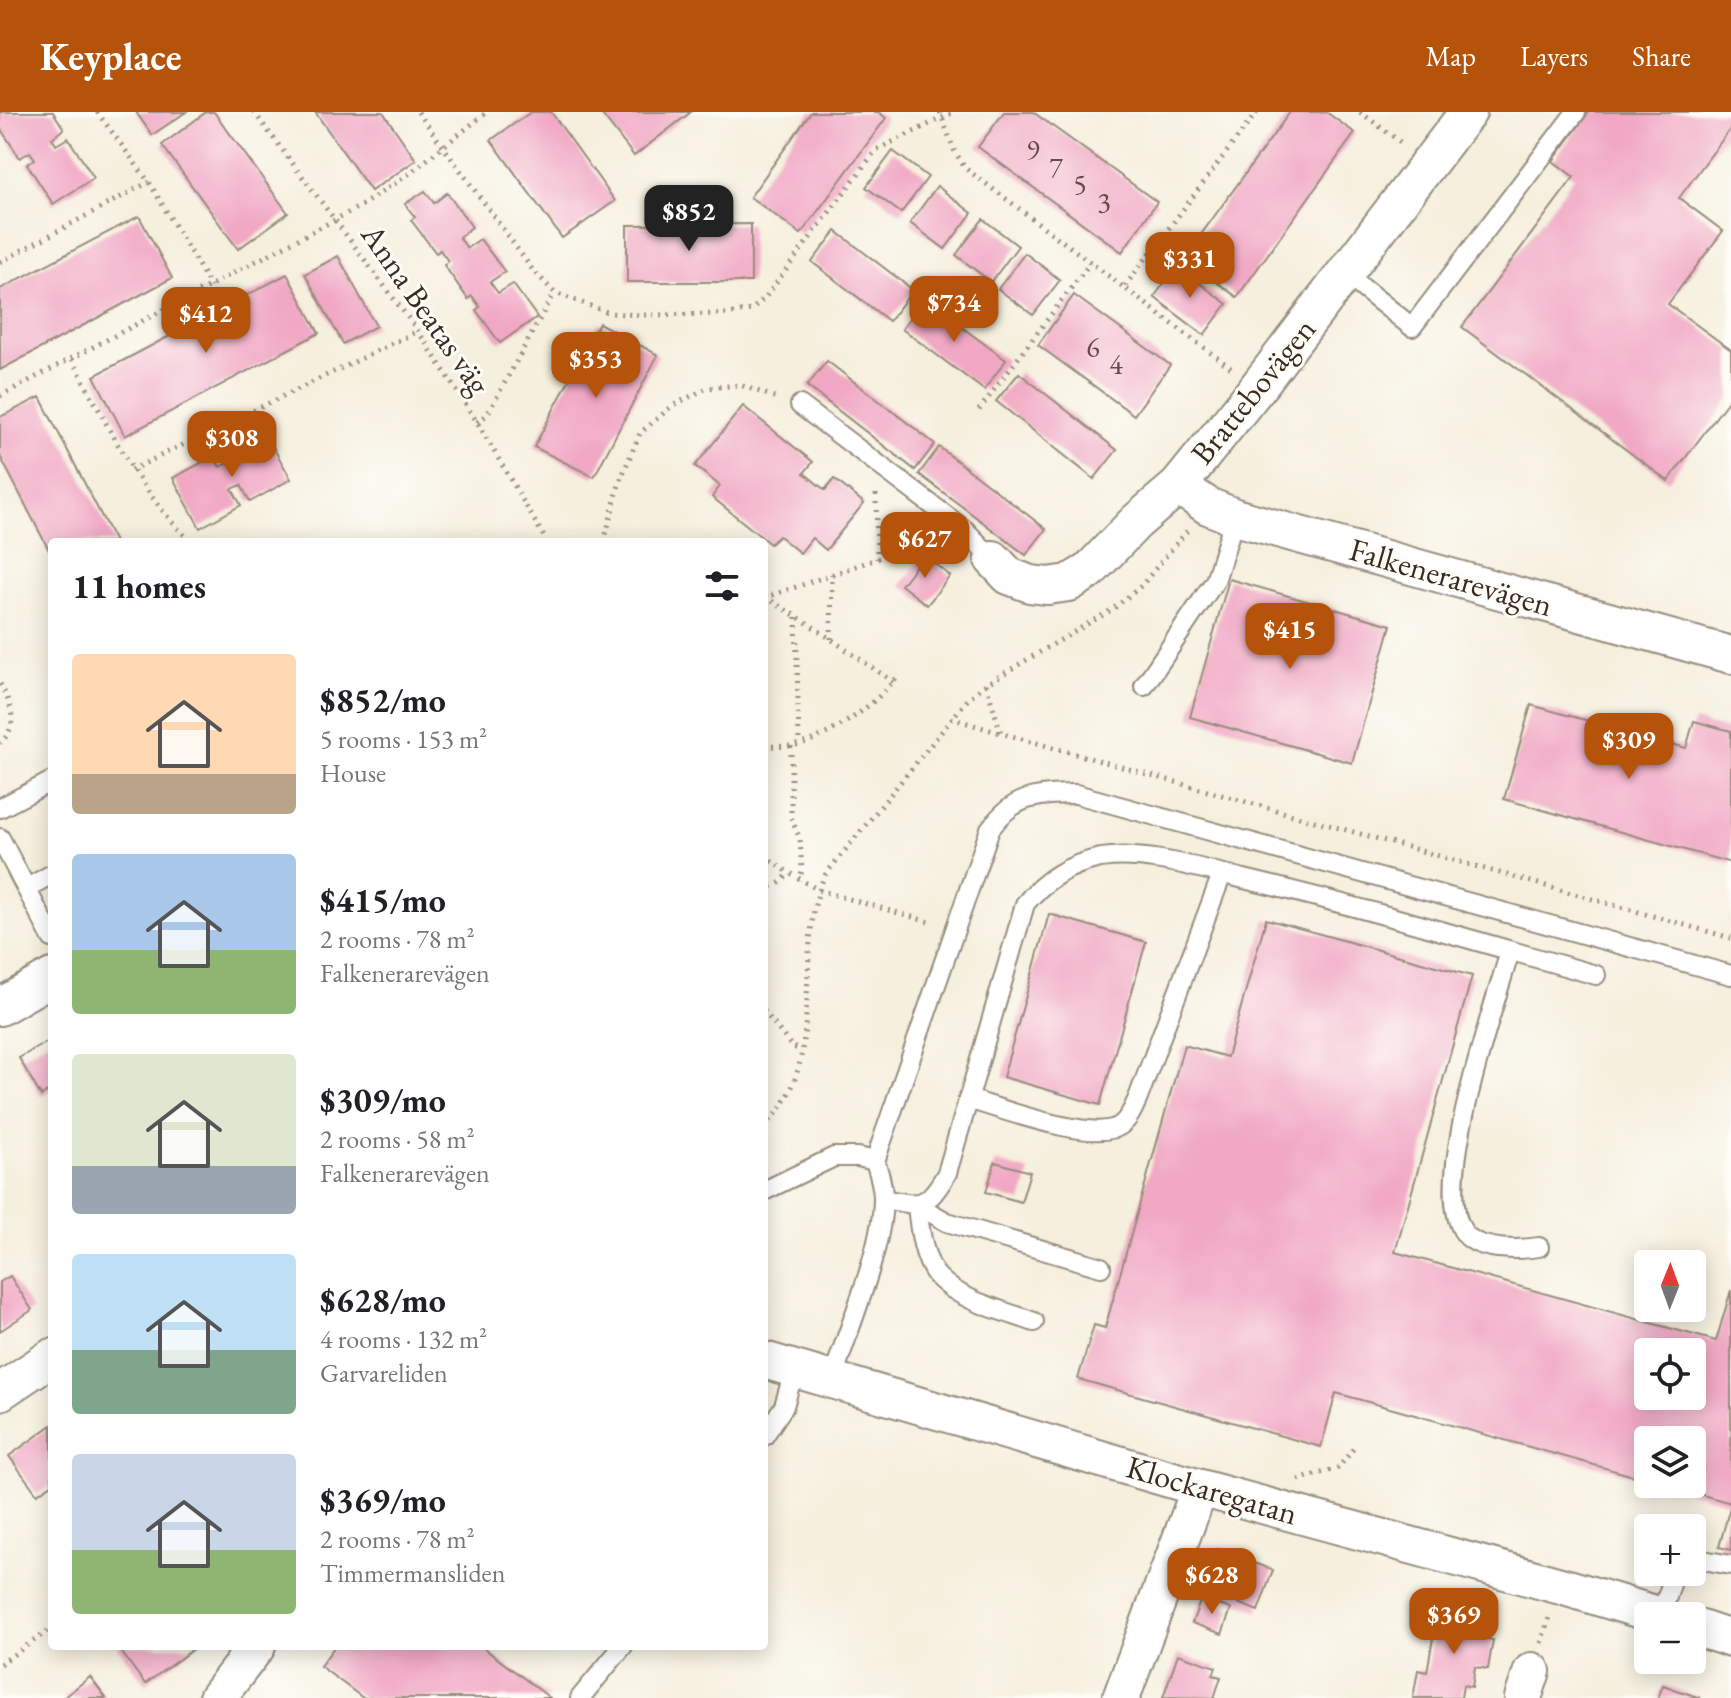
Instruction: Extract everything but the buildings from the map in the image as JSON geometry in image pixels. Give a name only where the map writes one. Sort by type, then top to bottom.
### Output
[{"type":"street","name":"Brattebovägen","points":[[993,559],[1009,576],[1030,584],[1048,586],[1069,583],[1089,571],[1136,522],[1178,486],[1468,112]]},
{"type":"street","name":"Falkenerarevägen","points":[[1178,486],[1208,506],[1235,517],[1731,655]]},
{"type":"street","points":[[0,1007],[48,979]]},
{"type":"street","points":[[0,1392],[48,1360]]},
{"type":"street","name":"Klockaregatan","points":[[779,1366],[1200,1488],[1634,1608]]},
{"type":"street","points":[[1121,1698],[1200,1488]]},
{"type":"street","points":[[1706,1631],[1731,1639]]},
{"type":"street","points":[[217,1698],[254,1650]]},
{"type":"lane","points":[[1345,274],[1412,327],[1576,112]]},
{"type":"lane","points":[[800,405],[965,530],[993,559]]},
{"type":"lane","points":[[1144,686],[1215,581],[1235,517]]},
{"type":"lane","points":[[0,808],[48,783]]},
{"type":"lane","points":[[832,1380],[872,1259],[883,1199],[875,1161],[990,829],[1001,813],[1019,801],[1043,795],[1076,794],[1731,975]]},
{"type":"lane","points":[[0,838],[48,930]]},
{"type":"lane","points":[[917,1205],[927,1200],[947,1173],[1025,904],[1038,887],[1075,865],[1103,858],[1140,858],[1222,874],[1295,891],[1596,975]]},
{"type":"lane","points":[[968,1099],[1085,1130],[1108,1131],[1121,1125],[1138,1098],[1222,874]]},
{"type":"lane","points":[[27,888],[48,876]]},
{"type":"lane","points":[[1510,951],[1462,1120],[1453,1179],[1457,1219],[1468,1237],[1493,1247],[1521,1250],[1539,1247]]},
{"type":"lane","points":[[768,1189],[834,1157],[875,1161]]},
{"type":"lane","points":[[883,1199],[917,1205],[947,1222],[1101,1267]]},
{"type":"lane","points":[[917,1205],[921,1238],[936,1275],[963,1296],[1034,1322]]},
{"type":"lane","points":[[768,1430],[784,1406],[779,1366]]},
{"type":"lane","points":[[1706,1561],[1731,1565]]},
{"type":"lane","points":[[580,1698],[620,1650]]},
{"type":"path","points":[[97,112],[149,182],[211,287]]},
{"type":"path","name":"Anna Beatas väg","points":[[254,112],[418,331],[477,422],[545,538]]},
{"type":"path","points":[[418,112],[532,269],[555,293],[610,313],[728,314],[751,310],[765,298],[876,150],[954,112]]},
{"type":"path","points":[[0,396],[334,221],[405,177],[487,112]]},
{"type":"path","points":[[940,112],[954,150],[965,168],[1257,388]]},
{"type":"path","points":[[1125,286],[1257,112]]},
{"type":"path","points":[[1360,112],[1430,164]]},
{"type":"path","points":[[0,262],[149,182]]},
{"type":"path","points":[[979,410],[1090,263]]},
{"type":"path","points":[[477,422],[487,415],[555,293]]},
{"type":"path","points":[[131,470],[418,331]]},
{"type":"path","points":[[72,359],[131,470],[187,538]]},
{"type":"path","points":[[605,538],[620,481],[640,433],[672,406],[707,388],[740,385],[800,405]]},
{"type":"path","points":[[875,461],[877,559]]},
{"type":"path","points":[[768,597],[965,530]]},
{"type":"path","points":[[831,640],[832,574]]},
{"type":"path","points":[[768,600],[896,679],[873,704],[829,732],[791,746],[768,746]]},
{"type":"path","points":[[796,617],[799,743]]},
{"type":"path","points":[[0,684],[12,704],[12,727],[0,743]]},
{"type":"path","points":[[986,684],[1001,733]]},
{"type":"path","points":[[951,718],[1731,938]]},
{"type":"path","points":[[791,746],[791,818],[800,839],[802,871],[799,880]]},
{"type":"path","points":[[768,859],[818,890],[954,929]]},
{"type":"path","points":[[768,888],[790,873]]},
{"type":"path","points":[[768,1016],[792,1047],[802,1050]]},
{"type":"path","points":[[768,1122],[783,1108]]},
{"type":"path","points":[[1292,1485],[1295,1481],[1338,1468],[1355,1447]]},
{"type":"path","points":[[0,1664],[48,1631]]}]
